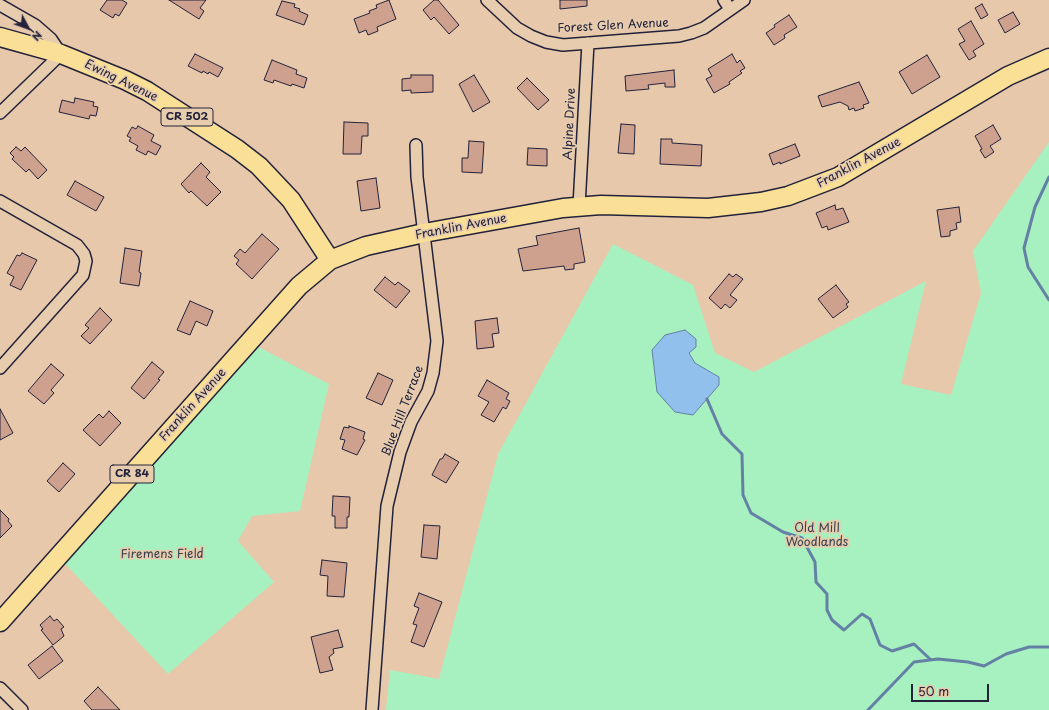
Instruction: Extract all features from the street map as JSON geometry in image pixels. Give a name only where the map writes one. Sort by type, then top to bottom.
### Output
[{"type":"main road","name":"Ewing Avenue","points":[[0,36],[61,54],[88,64],[147,91],[237,149],[264,172],[291,200],[330,260]]},
{"type":"main road","name":"Franklin Avenue","points":[[0,622],[298,286],[330,260],[366,246],[424,233],[579,206],[601,205],[708,208],[748,204],[788,196],[838,177],[1008,76],[1049,58]]},
{"type":"street","name":"Forest Glen Avenue","points":[[487,0],[517,28],[546,42],[563,45],[679,36],[704,28],[744,0]]},
{"type":"street","points":[[724,0],[730,9]]},
{"type":"street","points":[[0,5],[35,25],[51,39],[61,54],[0,113]]},
{"type":"street","name":"Alpine Drive","points":[[579,206],[588,43]]},
{"type":"street","name":"Blue Hill Terrace","points":[[372,710],[387,506],[400,452],[411,422],[428,391],[436,359],[437,340],[424,233],[416,145]]},
{"type":"street","points":[[0,201],[76,245],[84,254],[86,261],[83,275],[0,368]]},
{"type":"street","points":[[0,688],[22,710]]},
{"type":"green space","name":"Old Mill Woodlands","points":[[1049,142],[1049,710],[386,710],[390,670],[439,679],[498,454],[613,244],[693,285],[715,353],[754,372],[926,281],[901,384],[951,395],[981,293],[973,251]],"holes":[[[685,330],[696,347],[689,353],[695,363],[711,374],[719,385],[692,415]]]},
{"type":"green space","name":"Firemens Field","points":[[249,342],[329,384],[300,511],[252,516],[238,541],[274,582],[168,674],[58,556]]},
{"type":"water","points":[[685,330],[696,339],[696,347],[689,353],[695,363],[719,377],[719,385],[693,415],[675,412],[657,392],[652,350],[665,335]]},
{"type":"building","points":[[107,0],[122,0],[127,3],[119,16],[115,14],[113,18],[100,10]]},
{"type":"building","points":[[169,0],[206,0],[200,8],[204,11],[199,19]]},
{"type":"building","points":[[389,0],[396,19],[377,27],[378,31],[368,35],[366,30],[359,33],[354,19],[370,13],[369,11],[377,8],[376,5]]},
{"type":"building","points":[[434,0],[438,0],[459,25],[449,34],[434,17],[431,20],[423,10]]},
{"type":"building","points":[[560,0],[587,0],[587,6],[560,9]]},
{"type":"building","points":[[282,1],[295,4],[294,7],[300,9],[299,11],[308,15],[304,25],[276,15]]},
{"type":"building","points":[[982,4],[988,15],[981,19],[975,8]]},
{"type":"building","points":[[1013,12],[1020,24],[1005,33],[998,20]]},
{"type":"building","points":[[789,15],[797,27],[784,35],[785,38],[774,45],[766,33],[775,27],[774,25]]},
{"type":"building","points":[[971,21],[984,44],[973,51],[976,56],[969,60],[959,44],[965,41],[958,29]]},
{"type":"building","points":[[195,54],[223,68],[218,77],[209,72],[208,74],[203,71],[202,73],[188,66]]},
{"type":"building","points":[[732,54],[737,63],[740,60],[745,68],[740,71],[742,73],[729,82],[730,84],[714,93],[706,79],[712,76],[708,69]]},
{"type":"building","points":[[927,55],[940,77],[912,94],[899,72]]},
{"type":"building","points":[[272,60],[297,70],[296,74],[307,78],[304,88],[292,84],[291,86],[274,80],[273,83],[264,80]]},
{"type":"building","points":[[674,70],[675,87],[665,87],[665,83],[648,85],[649,89],[626,91],[625,76]]},
{"type":"building","points":[[411,75],[433,75],[433,92],[411,93],[411,90],[402,91],[402,79],[411,78]]},
{"type":"building","points":[[474,75],[490,102],[473,112],[459,84]]},
{"type":"building","points":[[527,78],[549,100],[538,110],[517,88]]},
{"type":"building","points":[[859,82],[869,103],[863,105],[864,108],[855,111],[854,108],[849,110],[848,106],[840,102],[822,107],[818,96]]},
{"type":"building","points":[[75,98],[94,102],[93,106],[98,107],[96,116],[90,115],[89,119],[59,112],[62,100],[74,103]]},
{"type":"building","points":[[344,122],[368,123],[368,136],[362,136],[361,154],[343,154]]},
{"type":"building","points":[[621,124],[635,125],[634,154],[618,153]]},
{"type":"building","points":[[993,125],[1001,139],[990,146],[994,152],[985,158],[980,150],[982,149],[975,136]]},
{"type":"building","points":[[138,126],[154,135],[151,141],[161,146],[156,155],[148,151],[146,155],[136,150],[138,146],[129,141],[131,138],[127,136],[132,127],[136,129]]},
{"type":"building","points":[[661,139],[672,139],[672,143],[702,145],[701,166],[660,164]]},
{"type":"building","points":[[469,141],[484,142],[482,173],[462,172],[462,158],[468,158]]},
{"type":"building","points":[[795,144],[800,156],[780,164],[780,162],[773,165],[769,154]]},
{"type":"building","points":[[16,147],[21,151],[25,147],[47,170],[38,179],[29,169],[26,172],[12,159],[14,157],[10,153]]},
{"type":"building","points":[[528,148],[547,149],[547,166],[527,165]]},
{"type":"building","points":[[201,163],[210,172],[206,177],[221,192],[207,206],[191,191],[189,193],[181,184]]},
{"type":"building","points":[[376,178],[380,208],[361,211],[357,181]]},
{"type":"building","points":[[75,181],[104,197],[96,211],[67,195]]},
{"type":"building","points":[[835,205],[836,210],[843,208],[849,222],[828,230],[827,226],[822,228],[816,213]]},
{"type":"building","points":[[959,207],[961,222],[956,223],[957,229],[950,231],[950,236],[941,237],[937,210]]},
{"type":"building","points":[[579,228],[585,262],[574,264],[574,269],[565,270],[564,266],[523,271],[518,249],[538,245],[536,236]]},
{"type":"building","points":[[262,234],[279,249],[252,279],[236,264],[239,260],[234,256],[240,249],[245,253]]},
{"type":"building","points":[[125,248],[142,251],[139,286],[120,283]]},
{"type":"building","points":[[22,253],[37,260],[21,290],[10,285],[14,277],[7,273],[17,255],[20,256]]},
{"type":"building","points":[[729,274],[733,277],[736,274],[743,279],[730,295],[737,300],[730,308],[725,304],[721,309],[709,298]]},
{"type":"building","points":[[385,277],[395,285],[398,282],[410,291],[396,308],[374,290]]},
{"type":"building","points":[[836,285],[849,302],[846,304],[848,307],[833,318],[818,299]]},
{"type":"building","points":[[190,301],[213,311],[207,326],[196,321],[190,335],[177,330]]},
{"type":"building","points":[[100,308],[112,320],[90,344],[81,336],[89,328],[85,325]]},
{"type":"building","points":[[497,318],[499,333],[492,334],[494,347],[477,349],[475,321]]},
{"type":"building","points":[[152,362],[164,372],[158,379],[160,380],[144,399],[131,388]]},
{"type":"building","points":[[51,364],[64,375],[51,390],[54,393],[44,404],[28,391]]},
{"type":"building","points":[[378,373],[393,380],[382,405],[366,398]]},
{"type":"building","points":[[487,380],[509,393],[506,399],[510,401],[506,409],[503,407],[494,422],[481,415],[489,402],[478,396]]},
{"type":"building","points":[[0,409],[13,433],[0,440]]},
{"type":"building","points":[[109,411],[121,423],[100,446],[83,430],[99,414],[103,418]]},
{"type":"building","points":[[349,426],[365,432],[363,439],[365,440],[357,455],[342,449],[345,440],[340,439],[344,427],[349,428]]},
{"type":"building","points":[[445,454],[459,462],[446,483],[432,475],[440,459],[442,459]]},
{"type":"building","points":[[63,463],[75,474],[59,492],[47,481]]},
{"type":"building","points":[[333,496],[350,497],[347,528],[335,528],[335,516],[332,516]]},
{"type":"building","points":[[0,510],[9,519],[8,521],[12,526],[0,538]]},
{"type":"building","points":[[424,525],[440,526],[437,559],[421,557]]},
{"type":"building","points":[[322,560],[347,563],[344,597],[327,596],[328,576],[320,575]]},
{"type":"building","points":[[419,593],[442,602],[424,647],[411,642],[417,625],[413,624],[419,608],[414,606]]},
{"type":"building","points":[[50,616],[54,621],[57,619],[64,627],[61,629],[64,636],[53,645],[41,630],[43,629],[40,625]]},
{"type":"building","points":[[338,630],[343,647],[333,649],[334,653],[329,657],[333,670],[320,673],[311,637]]},
{"type":"building","points":[[52,646],[63,661],[39,679],[28,665]]},
{"type":"building","points":[[98,687],[120,710],[92,710],[84,701]]},
{"type":"waterway","points":[[1049,177],[1035,207],[1024,248],[1028,267],[1049,300]]},
{"type":"waterway","points":[[707,399],[722,434],[742,454],[743,495],[751,513],[783,532],[802,538],[815,562],[816,582],[827,594],[827,610],[832,620],[844,630],[862,614],[870,619],[880,645],[892,651],[914,644],[931,660]]},
{"type":"waterway","points":[[868,710],[914,662],[938,659],[968,662],[984,666],[1006,654],[1029,647],[1049,647]]}]
